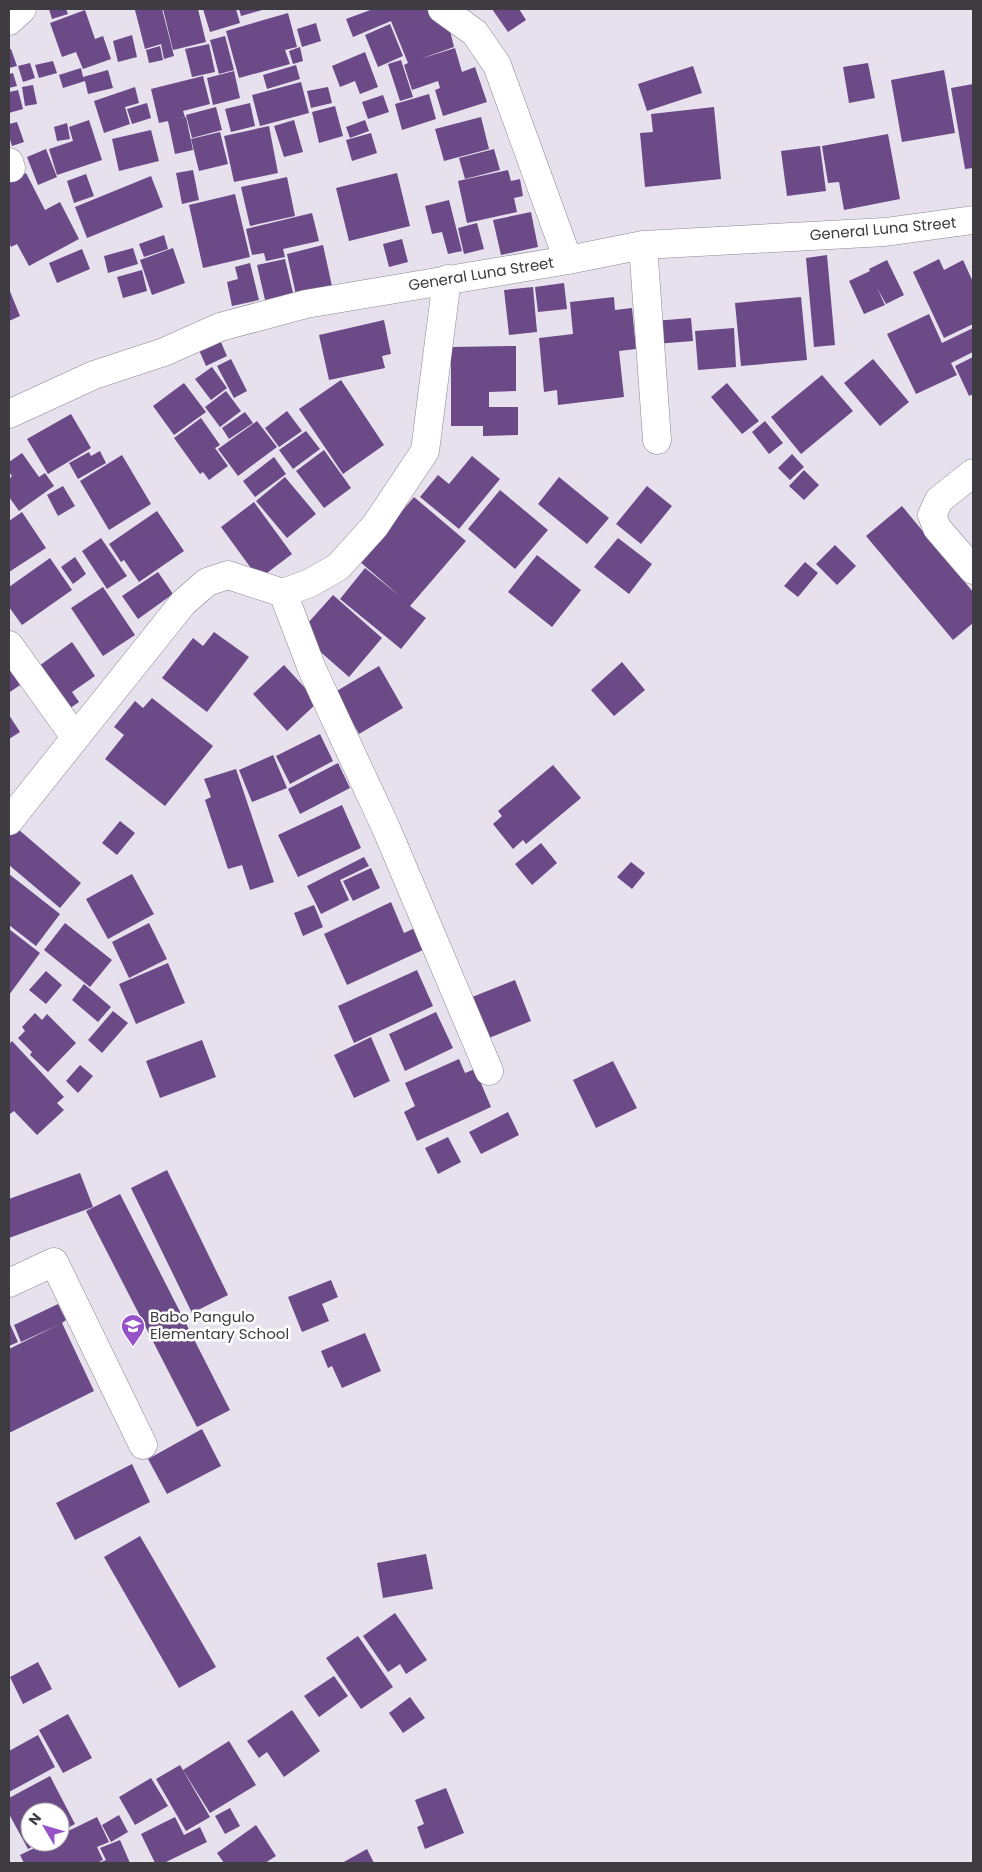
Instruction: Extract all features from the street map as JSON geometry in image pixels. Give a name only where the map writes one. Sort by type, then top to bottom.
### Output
[{"type":"street","points":[[9,21],[22,9]]},
{"type":"street","points":[[442,9],[475,33],[497,64],[568,260]]},
{"type":"street","name":"General Luna Street","points":[[9,414],[94,375],[164,352],[220,327],[306,304],[568,260],[643,245],[885,232],[972,223]]},
{"type":"street","points":[[643,245],[657,440]]},
{"type":"street","points":[[9,820],[183,603],[207,582],[228,576],[283,593],[310,583],[338,566],[375,526],[425,451],[447,279]]},
{"type":"street","points":[[973,473],[939,500],[932,515],[936,528],[973,570]]},
{"type":"street","points":[[283,593],[312,670],[386,828],[489,1071]]},
{"type":"street","points":[[9,644],[76,738]]},
{"type":"street","points":[[9,1283],[54,1262],[143,1445]]},
{"type":"building","points":[[49,9],[66,9],[68,14],[52,19]]},
{"type":"building","points":[[162,9],[174,56],[164,59],[161,44],[145,49],[135,10]]},
{"type":"building","points":[[163,9],[198,9],[206,42],[173,50]]},
{"type":"building","points":[[203,9],[236,9],[240,23],[210,32]]},
{"type":"building","points":[[239,9],[266,9],[241,16]]},
{"type":"building","points":[[373,9],[433,9],[447,19],[454,47],[420,59],[455,48],[462,72],[475,67],[487,102],[443,116],[435,90],[440,88],[438,81],[412,90],[404,65],[408,63],[391,21],[353,37],[346,19]]},
{"type":"building","points":[[492,9],[519,9],[526,20],[508,32]]},
{"type":"building","points":[[85,10],[95,39],[103,36],[111,59],[83,69],[76,52],[62,57],[50,23]]},
{"type":"building","points":[[288,13],[297,47],[285,50],[290,64],[239,78],[226,31]]},
{"type":"building","points":[[316,23],[321,41],[302,47],[297,29]]},
{"type":"building","points":[[390,24],[403,56],[378,67],[365,35]]},
{"type":"building","points":[[132,35],[137,57],[118,62],[113,41]]},
{"type":"building","points":[[225,36],[234,70],[219,74],[210,40]]},
{"type":"building","points":[[209,44],[215,72],[192,77],[185,49]]},
{"type":"building","points":[[160,46],[163,60],[149,63],[146,50]]},
{"type":"building","points":[[300,47],[303,61],[293,64],[289,51]]},
{"type":"building","points":[[9,49],[11,49],[17,66],[9,68]]},
{"type":"building","points":[[365,52],[378,87],[360,94],[355,81],[340,87],[332,66]]},
{"type":"building","points":[[401,60],[413,97],[400,101],[388,64]]},
{"type":"building","points":[[53,61],[57,73],[39,78],[35,65]]},
{"type":"building","points":[[30,63],[35,78],[23,82],[18,66]]},
{"type":"building","points":[[868,63],[875,98],[849,103],[843,67]]},
{"type":"building","points":[[296,65],[300,79],[267,89],[263,75]]},
{"type":"building","points":[[693,66],[702,93],[647,111],[638,84]]},
{"type":"building","points":[[81,68],[83,77],[108,70],[113,88],[88,94],[85,81],[63,88],[59,75]]},
{"type":"building","points":[[944,70],[955,133],[902,142],[891,80]]},
{"type":"building","points":[[234,71],[240,98],[213,105],[207,78]]},
{"type":"building","points":[[13,73],[17,86],[9,88],[9,74]]},
{"type":"building","points":[[203,76],[210,104],[183,111],[185,117],[175,119],[186,117],[193,150],[175,154],[168,121],[159,123],[151,89]]},
{"type":"building","points":[[301,82],[309,113],[260,126],[252,95]]},
{"type":"building","points":[[973,84],[973,168],[965,169],[951,88]]},
{"type":"building","points":[[33,85],[37,104],[25,106],[22,87]]},
{"type":"building","points":[[135,87],[139,103],[125,107],[130,124],[104,133],[94,101]]},
{"type":"building","points":[[328,87],[332,103],[311,108],[307,91]]},
{"type":"building","points":[[18,90],[23,109],[9,113],[9,92]]},
{"type":"building","points":[[429,94],[436,119],[402,130],[395,104]]},
{"type":"building","points":[[383,95],[389,112],[368,119],[362,102]]},
{"type":"building","points":[[147,103],[151,118],[132,124],[127,109]]},
{"type":"building","points":[[250,103],[255,126],[231,132],[225,109]]},
{"type":"building","points":[[335,106],[343,136],[319,143],[312,112]]},
{"type":"building","points":[[216,107],[222,130],[192,138],[186,115]]},
{"type":"building","points":[[714,107],[721,179],[645,187],[640,133],[653,132],[651,114]]},
{"type":"building","points":[[481,117],[489,149],[444,161],[435,129]]},
{"type":"building","points":[[89,120],[102,160],[57,175],[49,149],[73,141],[69,127]]},
{"type":"building","points":[[294,120],[303,152],[284,157],[274,126]]},
{"type":"building","points":[[365,120],[369,131],[350,138],[346,127]]},
{"type":"building","points":[[17,122],[24,142],[12,146],[9,136],[9,124]]},
{"type":"building","points":[[67,123],[70,139],[57,141],[54,127]]},
{"type":"building","points":[[269,126],[278,173],[234,182],[224,136]]},
{"type":"building","points":[[151,130],[159,161],[119,171],[112,139]]},
{"type":"building","points":[[220,132],[228,164],[199,171],[191,139]]},
{"type":"building","points":[[371,133],[377,153],[352,161],[346,140]]},
{"type":"building","points":[[888,134],[900,199],[844,210],[839,182],[828,183],[822,146]]},
{"type":"building","points":[[820,146],[826,191],[787,196],[781,151]]},
{"type":"building","points":[[46,149],[57,177],[38,185],[27,157]]},
{"type":"building","points":[[494,149],[500,170],[465,179],[459,158]]},
{"type":"building","points":[[193,170],[199,200],[182,204],[176,173]]},
{"type":"building","points":[[508,170],[511,181],[520,179],[523,196],[514,198],[517,212],[467,223],[458,181]]},
{"type":"building","points":[[26,173],[45,210],[60,202],[79,239],[29,266],[17,244],[11,247],[9,242],[9,182]]},
{"type":"building","points":[[397,173],[410,226],[349,241],[336,188]]},
{"type":"building","points":[[86,174],[94,196],[74,203],[67,181]]},
{"type":"building","points":[[151,176],[163,207],[87,238],[75,207]]},
{"type":"building","points":[[287,177],[295,216],[250,226],[241,187]]},
{"type":"building","points":[[235,194],[250,257],[203,268],[189,205]]},
{"type":"building","points":[[449,200],[462,251],[448,254],[442,232],[432,234],[425,206]]},
{"type":"building","points":[[531,212],[538,247],[501,255],[493,220]]},
{"type":"building","points":[[312,213],[319,241],[283,249],[285,257],[266,261],[264,253],[252,255],[246,229]]},
{"type":"building","points":[[477,223],[484,249],[464,254],[458,228]]},
{"type":"building","points":[[164,235],[168,249],[144,257],[139,244]]},
{"type":"building","points":[[402,239],[408,262],[389,267],[383,244]]},
{"type":"building","points":[[323,245],[332,286],[296,295],[287,254]]},
{"type":"building","points":[[133,248],[138,264],[108,273],[104,256]]},
{"type":"building","points":[[173,248],[185,283],[152,295],[140,260]]},
{"type":"building","points":[[82,249],[90,269],[57,283],[49,263]]},
{"type":"building","points":[[827,255],[835,345],[814,347],[806,258]]},
{"type":"building","points":[[285,259],[293,293],[265,300],[257,265]]},
{"type":"building","points":[[939,259],[944,270],[963,260],[973,282],[973,324],[944,338],[913,272]]},
{"type":"building","points":[[887,260],[904,295],[886,304],[877,288],[885,305],[864,314],[849,281]]},
{"type":"building","points":[[250,263],[259,300],[232,306],[227,282],[238,279],[235,267]]},
{"type":"building","points":[[142,270],[147,291],[123,298],[117,277]]},
{"type":"building","points":[[564,283],[567,309],[538,312],[535,287]]},
{"type":"building","points":[[533,287],[537,332],[509,335],[504,290]]},
{"type":"building","points":[[9,289],[20,316],[9,321]]},
{"type":"building","points":[[614,297],[615,310],[632,308],[636,349],[619,351],[624,397],[558,405],[557,390],[544,392],[539,338],[573,334],[570,302]]},
{"type":"building","points":[[801,297],[807,360],[741,366],[735,303]]},
{"type":"building","points":[[929,314],[942,343],[973,328],[973,352],[951,363],[957,375],[916,394],[887,334]]},
{"type":"building","points":[[691,318],[693,341],[655,344],[654,321]]},
{"type":"building","points":[[384,320],[391,354],[382,356],[385,368],[329,380],[319,335]]},
{"type":"building","points":[[734,328],[736,367],[698,370],[695,331]]},
{"type":"building","points":[[220,340],[227,356],[206,366],[199,350]]},
{"type":"building","points":[[516,346],[516,391],[489,392],[489,407],[518,407],[518,435],[483,436],[483,426],[451,426],[451,347]]},
{"type":"building","points":[[973,357],[973,394],[969,396],[955,366]]},
{"type":"building","points":[[231,359],[247,391],[234,398],[217,366]]},
{"type":"building","points":[[873,359],[909,402],[880,426],[844,383]]},
{"type":"building","points":[[212,367],[227,388],[211,400],[195,379]]},
{"type":"building","points":[[822,375],[853,411],[801,454],[771,417]]},
{"type":"building","points":[[341,380],[384,445],[343,474],[299,409]]},
{"type":"building","points":[[184,383],[206,412],[174,435],[153,406]]},
{"type":"building","points":[[727,383],[759,421],[742,434],[711,397]]},
{"type":"building","points":[[226,391],[241,411],[220,427],[205,407]]},
{"type":"building","points":[[287,411],[302,431],[279,447],[265,428]]},
{"type":"building","points":[[245,412],[253,423],[229,439],[222,428]]},
{"type":"building","points":[[71,414],[91,448],[48,474],[27,439]]},
{"type":"building","points":[[201,418],[220,445],[215,448],[228,466],[209,480],[203,472],[200,474],[174,438]]},
{"type":"building","points":[[257,421],[277,447],[238,476],[218,449]]},
{"type":"building","points":[[765,421],[783,443],[769,454],[752,432]]},
{"type":"building","points":[[306,431],[320,449],[293,469],[279,450]]},
{"type":"building","points":[[324,450],[351,488],[324,508],[296,471]]},
{"type":"building","points":[[100,451],[106,463],[78,479],[69,463],[89,452],[91,456]]},
{"type":"building","points":[[22,453],[39,477],[45,473],[54,486],[19,511],[9,497],[9,479],[12,476],[9,472],[9,462]]},
{"type":"building","points":[[792,454],[804,467],[790,480],[778,468]]},
{"type":"building","points":[[122,455],[151,504],[109,530],[80,481]]},
{"type":"building","points":[[472,456],[500,479],[459,529],[420,497],[438,475],[449,484]]},
{"type":"building","points":[[274,457],[286,474],[255,497],[243,481]]},
{"type":"building","points":[[804,470],[819,485],[804,500],[789,486]]},
{"type":"building","points":[[285,477],[316,514],[287,538],[256,501]]},
{"type":"building","points":[[559,477],[609,518],[587,544],[538,504]]},
{"type":"building","points":[[63,486],[75,506],[58,516],[47,495]]},
{"type":"building","points":[[647,486],[672,506],[641,544],[616,524]]},
{"type":"building","points":[[500,490],[548,530],[515,569],[468,529]]},
{"type":"building","points":[[414,497],[466,541],[410,606],[426,618],[401,649],[340,599],[365,568],[401,597],[352,555],[378,539]]},
{"type":"building","points":[[254,502],[292,554],[259,579],[221,527]]},
{"type":"building","points":[[902,506],[973,592],[973,623],[953,640],[866,536]]},
{"type":"building","points":[[157,511],[184,551],[139,582],[124,560],[121,562],[109,544]]},
{"type":"building","points":[[22,512],[46,548],[9,572],[9,521]]},
{"type":"building","points":[[101,538],[127,576],[107,589],[82,551]]},
{"type":"building","points":[[618,538],[652,564],[629,594],[594,567]]},
{"type":"building","points":[[835,545],[856,566],[837,585],[816,564]]},
{"type":"building","points":[[537,555],[581,590],[552,627],[508,592]]},
{"type":"building","points":[[75,557],[86,574],[73,584],[61,567]]},
{"type":"building","points":[[50,558],[72,590],[22,625],[9,607],[9,587]]},
{"type":"building","points":[[805,562],[818,573],[798,597],[784,586]]},
{"type":"building","points":[[158,572],[173,594],[138,619],[122,596]]},
{"type":"building","points":[[103,587],[135,635],[103,656],[71,608]]},
{"type":"building","points":[[333,595],[382,638],[349,677],[299,633]]},
{"type":"building","points":[[214,632],[249,657],[207,712],[162,678],[193,638],[203,646]]},
{"type":"building","points":[[72,642],[95,676],[72,692],[79,702],[69,709],[39,666]]},
{"type":"building","points":[[622,662],[645,690],[614,716],[591,690]]},
{"type":"building","points":[[17,663],[29,679],[10,692],[9,669]]},
{"type":"building","points":[[284,665],[318,702],[287,731],[253,694]]},
{"type":"building","points":[[379,666],[403,708],[359,734],[335,692]]},
{"type":"building","points":[[152,698],[213,746],[165,806],[105,759],[124,735],[114,727],[135,701],[143,708]]},
{"type":"building","points":[[9,715],[20,732],[9,739]]},
{"type":"building","points":[[320,734],[333,761],[290,784],[276,756]]},
{"type":"building","points":[[273,755],[287,788],[252,802],[239,770]]},
{"type":"building","points":[[338,763],[350,788],[300,814],[288,789]]},
{"type":"building","points":[[553,765],[581,798],[526,844],[523,840],[513,849],[493,824],[502,816],[498,811]]},
{"type":"building","points":[[236,769],[274,882],[250,890],[242,865],[228,869],[205,800],[211,797],[204,779]]},
{"type":"building","points":[[342,805],[361,848],[298,877],[278,835]]},
{"type":"building","points":[[120,821],[135,833],[117,855],[102,843]]},
{"type":"building","points":[[12,824],[81,883],[60,908],[9,865],[9,828]]},
{"type":"building","points":[[541,843],[557,863],[532,885],[515,864]]},
{"type":"building","points":[[364,857],[369,866],[340,880],[349,900],[321,914],[307,886]]},
{"type":"building","points":[[631,862],[645,873],[632,889],[617,877]]},
{"type":"building","points":[[371,868],[380,888],[353,901],[343,881]]},
{"type":"building","points":[[9,874],[60,914],[36,946],[9,925]]},
{"type":"building","points":[[132,874],[154,914],[108,939],[86,899]]},
{"type":"building","points":[[391,902],[404,933],[415,928],[425,949],[347,985],[324,934]]},
{"type":"building","points":[[314,905],[323,927],[303,936],[294,913]]},
{"type":"building","points":[[65,923],[112,960],[90,987],[44,950]]},
{"type":"building","points":[[149,923],[167,959],[129,978],[112,942]]},
{"type":"building","points":[[9,929],[40,953],[9,995]]},
{"type":"building","points":[[168,963],[185,1003],[136,1024],[119,984]]},
{"type":"building","points":[[417,970],[433,1006],[354,1043],[338,1006]]},
{"type":"building","points":[[46,971],[62,985],[46,1004],[29,990]]},
{"type":"building","points":[[515,980],[531,1021],[484,1040],[467,999]]},
{"type":"building","points":[[84,984],[111,1007],[98,1022],[72,1000]]},
{"type":"building","points":[[113,1011],[128,1023],[102,1053],[88,1040]]},
{"type":"building","points":[[436,1012],[453,1048],[405,1071],[389,1034]]},
{"type":"building","points":[[35,1013],[42,1020],[47,1014],[76,1043],[48,1072],[30,1055],[32,1052],[18,1038],[25,1031],[22,1027]]},
{"type":"building","points":[[371,1037],[390,1081],[354,1098],[334,1055]]},
{"type":"building","points":[[202,1040],[216,1077],[160,1098],[146,1061]]},
{"type":"building","points":[[12,1041],[64,1097],[57,1103],[64,1110],[37,1135],[14,1111],[9,1113],[9,1044]]},
{"type":"building","points":[[459,1059],[465,1073],[475,1069],[491,1107],[417,1141],[404,1112],[415,1106],[405,1083]]},
{"type":"building","points":[[613,1061],[637,1108],[596,1128],[573,1080]]},
{"type":"building","points":[[80,1065],[93,1076],[78,1093],[66,1081]]},
{"type":"building","points":[[508,1112],[519,1135],[481,1154],[469,1132]]},
{"type":"building","points":[[448,1137],[461,1162],[438,1174],[425,1148]]},
{"type":"building","points":[[167,1170],[228,1295],[192,1313],[131,1188]]},
{"type":"building","points":[[80,1173],[93,1207],[9,1238],[9,1199]]},
{"type":"building","points":[[120,1194],[230,1410],[197,1427],[86,1211]]},
{"type":"building","points":[[331,1280],[338,1297],[322,1304],[329,1321],[302,1332],[288,1297]]},
{"type":"building","points":[[58,1304],[66,1320],[62,1323],[94,1391],[9,1433],[9,1349],[60,1324],[21,1342],[14,1325]]},
{"type":"building","points":[[9,1322],[18,1342],[9,1346]]},
{"type":"building","points":[[365,1333],[381,1371],[342,1388],[332,1366],[328,1368],[321,1351]]},
{"type":"building","points":[[202,1429],[221,1466],[167,1494],[148,1459]]},
{"type":"building","points":[[132,1464],[150,1502],[75,1540],[56,1503]]},
{"type":"building","points":[[140,1536],[216,1667],[179,1688],[104,1557]]},
{"type":"building","points":[[426,1554],[433,1589],[383,1598],[377,1563]]},
{"type":"building","points":[[395,1613],[427,1660],[406,1674],[400,1664],[388,1672],[363,1636]]},
{"type":"building","points":[[358,1636],[393,1687],[361,1709],[326,1658]]},
{"type":"building","points":[[38,1662],[52,1689],[23,1704],[10,1677]]},
{"type":"building","points":[[334,1676],[348,1696],[319,1717],[304,1696]]},
{"type":"building","points":[[410,1697],[425,1718],[403,1733],[389,1713]]},
{"type":"building","points":[[292,1710],[320,1751],[284,1777],[267,1752],[259,1758],[247,1741]]},
{"type":"building","points":[[68,1714],[92,1758],[63,1773],[39,1730]]},
{"type":"building","points":[[38,1735],[55,1767],[9,1792],[9,1751]]},
{"type":"building","points":[[229,1741],[256,1785],[210,1813],[183,1770]]},
{"type":"building","points":[[180,1765],[210,1817],[186,1831],[156,1779]]},
{"type":"building","points":[[50,1776],[64,1802],[20,1802],[20,1834],[9,1814],[9,1798]]},
{"type":"building","points":[[151,1778],[168,1806],[135,1825],[119,1797]]},
{"type":"building","points":[[446,1788],[464,1833],[425,1849],[417,1827],[424,1824],[415,1800]]},
{"type":"building","points":[[230,1808],[240,1826],[225,1834],[215,1816]]},
{"type":"building","points":[[70,1814],[75,1824],[70,1827]]},
{"type":"building","points":[[119,1815],[128,1832],[111,1842],[102,1825]]},
{"type":"building","points":[[97,1817],[109,1842],[97,1847],[103,1860],[97,1863],[24,1863],[20,1855],[26,1852],[70,1852],[70,1830]]},
{"type":"building","points":[[175,1817],[184,1835],[200,1827],[207,1842],[164,1863],[155,1863],[141,1834]]},
{"type":"building","points":[[256,1825],[276,1856],[265,1863],[224,1863],[217,1853]]},
{"type":"building","points":[[120,1840],[130,1863],[99,1863],[106,1860],[100,1848]]},
{"type":"building","points":[[367,1849],[374,1863],[342,1863]]},
{"type":"place","name":"Babo Pangulo Elementary School","points":[[133,1347]]}]
